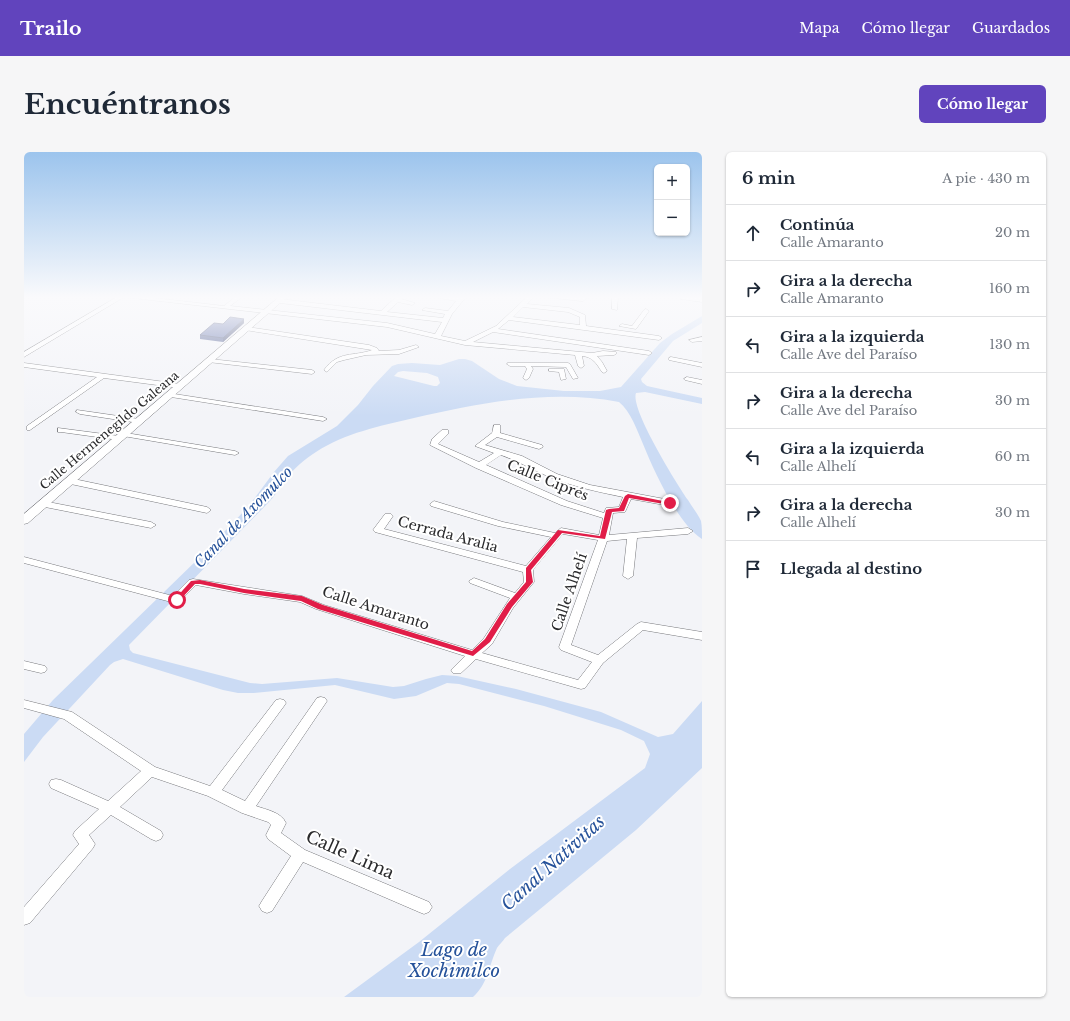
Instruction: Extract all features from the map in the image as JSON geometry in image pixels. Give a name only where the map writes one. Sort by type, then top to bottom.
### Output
[{"type":"street","points":[[24,356],[57,336]]},
{"type":"street","name":"Calle Hermenegildo Galeana","points":[[24,520],[238,336]]},
{"type":"street","points":[[297,336],[369,347],[375,349],[376,353]]},
{"type":"street","points":[[465,343],[479,336]]},
{"type":"street","points":[[536,336],[649,353]]},
{"type":"street","points":[[650,336],[659,338]]},
{"type":"street","points":[[436,337],[465,343],[592,356],[603,353],[614,354]]},
{"type":"street","points":[[692,340],[702,340]]},
{"type":"street","points":[[327,370],[334,361],[342,358],[376,353],[399,352],[416,347]]},
{"type":"street","points":[[543,351],[543,364]]},
{"type":"street","points":[[578,354],[582,366]]},
{"type":"street","points":[[592,356],[600,363],[604,371]]},
{"type":"street","points":[[671,359],[702,365]]},
{"type":"street","points":[[210,361],[312,372]]},
{"type":"street","points":[[526,378],[528,367],[527,363],[568,365],[575,378]]},
{"type":"street","points":[[510,364],[562,370],[563,379]]},
{"type":"street","points":[[24,365],[180,386]]},
{"type":"street","points":[[30,428],[102,376]]},
{"type":"street","points":[[687,379],[702,382]]},
{"type":"street","points":[[170,395],[323,420]]},
{"type":"street","points":[[80,412],[139,421]]},
{"type":"street","points":[[62,430],[121,436],[234,453]]},
{"type":"street","points":[[539,447],[497,431],[480,446],[519,458],[554,476],[628,496],[670,503]]},
{"type":"street","name":"Calle Ciprés","points":[[445,432],[435,441],[434,445],[564,502],[608,517]]},
{"type":"street","points":[[479,466],[499,453]]},
{"type":"street","points":[[69,481],[207,510]]},
{"type":"street","points":[[608,517],[609,510],[622,510],[628,496]]},
{"type":"street","points":[[42,504],[150,525]]},
{"type":"street","points":[[434,504],[501,524],[558,536]]},
{"type":"street","name":"Cerrada Aralia","points":[[388,516],[378,530],[528,570]]},
{"type":"street","name":"Calle Alhelí","points":[[599,660],[565,647],[603,538],[608,517]]},
{"type":"street","points":[[457,670],[488,641],[509,606],[529,582],[528,570],[558,536],[560,531],[603,538],[632,537],[688,531]]},
{"type":"street","points":[[628,576],[632,537]]},
{"type":"street","name":"Calle Amaranto","points":[[24,560],[177,600],[193,582],[302,599],[320,607],[473,654],[581,685],[599,660],[642,626],[702,636]]},
{"type":"street","points":[[474,581],[516,597]]},
{"type":"street","points":[[24,665],[41,669]]},
{"type":"street","points":[[247,809],[321,701]]},
{"type":"street","points":[[213,792],[280,703]]},
{"type":"street","name":"Calle Lima","points":[[24,704],[68,715],[150,771],[213,792],[247,809],[273,818],[279,823],[273,834],[300,854],[424,907]]},
{"type":"street","points":[[24,918],[88,844],[80,835],[150,771]]},
{"type":"street","points":[[56,784],[109,807],[156,835]]},
{"type":"street","points":[[267,906],[300,854]]},
{"type":"water","name":"Lago de Xochimilco","points":[[669,336],[680,336],[673,341],[641,379],[642,382],[647,386],[702,398],[702,404],[645,392],[636,393],[636,402],[647,430],[674,479],[700,518],[702,525],[702,539],[684,522],[668,496],[653,468],[633,422],[627,411],[619,402],[593,398],[541,397],[464,407],[388,424],[351,435],[327,445],[299,464],[269,502],[129,645],[130,650],[133,653],[250,683],[262,684],[337,678],[393,687],[404,686],[442,675],[457,676],[516,689],[601,712],[658,737],[673,734],[702,701],[702,768],[636,830],[505,938],[494,954],[488,974],[482,986],[473,997],[344,997],[419,942],[510,869],[645,768],[650,754],[644,741],[621,730],[544,706],[459,684],[447,683],[416,696],[394,699],[335,685],[254,693],[238,693],[223,690],[123,659],[110,665],[43,737],[24,762],[24,734],[53,700],[199,558],[248,507],[288,456],[337,426],[358,405],[392,366],[412,363],[440,365],[459,359],[465,359],[472,361],[499,379],[517,386],[564,391],[600,391],[621,387],[660,343]],"holes":[[[403,371],[427,373],[438,377],[440,383],[437,386],[434,386],[394,376],[398,372]]]},
{"type":"building","points":[[211,336],[225,336],[223,338]]},
{"type":"route","points":[[177,600],[193,582],[302,599],[320,607],[473,654],[488,641],[509,606],[529,582],[528,570],[558,536],[560,531],[603,538],[609,510],[622,510],[628,496],[670,503]]},
{"type":"water label","name":"Canal de Axomulco","points":[[243,517]]},
{"type":"water label","name":"Canal Nativitas","points":[[553,863]]}]
